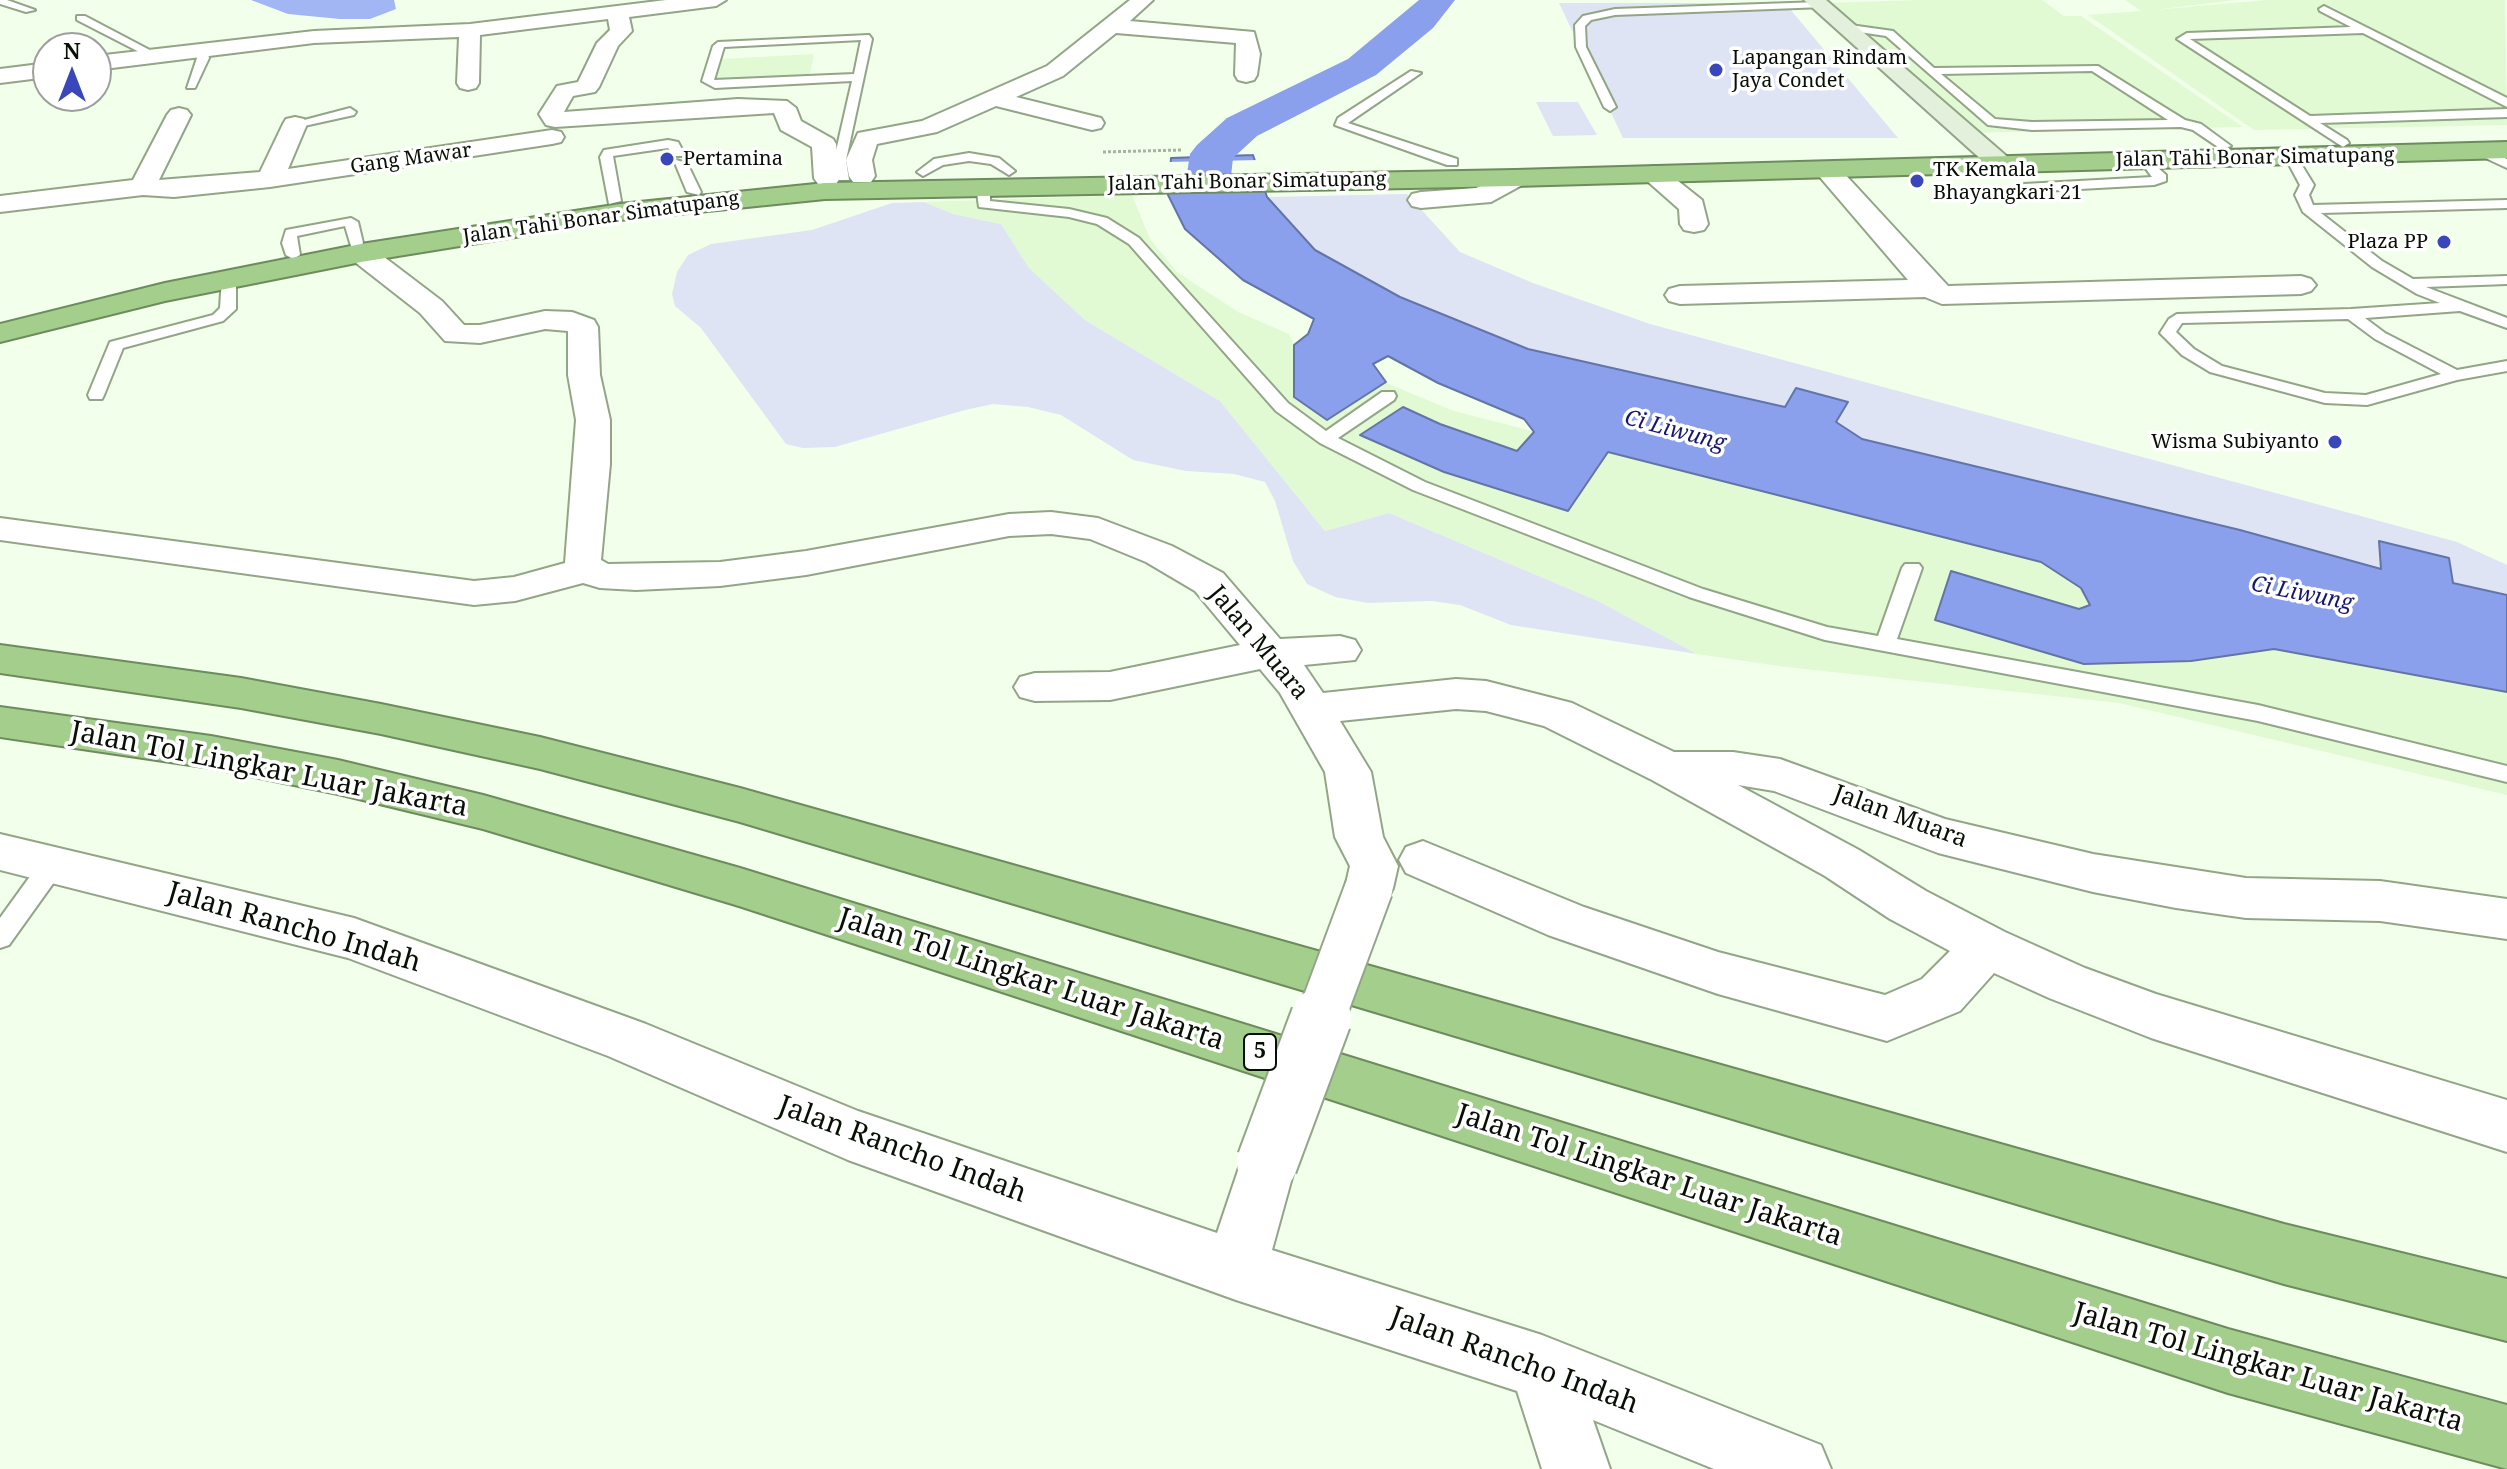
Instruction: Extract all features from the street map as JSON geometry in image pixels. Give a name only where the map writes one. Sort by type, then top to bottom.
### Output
[{"type":"highway","name":"Jalan Tahi Bonar Simatupang","points":[[1515,178],[1825,167],[2225,146],[2354,149],[2484,147],[2507,138]]},
{"type":"highway","name":"Jalan Tahi Bonar Simatupang","points":[[1994,158],[2146,161],[2291,157],[2354,149]]},
{"type":"highway","name":"Jalan Tahi Bonar Simatupang","points":[[0,333],[358,248],[614,201],[844,177],[1009,171],[1066,177],[1415,181],[1452,162],[1825,167]]},
{"type":"highway","name":"Jalan Tahi Bonar Simatupang","points":[[0,320],[103,293],[293,255],[680,205],[825,191],[983,186],[1066,177]]},
{"type":"highway","points":[[0,659],[241,693],[540,753],[755,810],[2284,1254],[2507,1310]]},
{"type":"highway","name":"Jalan Tol Lingkar Luar Jakarta","points":[[0,722],[211,752],[338,777],[483,812],[727,883],[2228,1361],[2507,1438]]},
{"type":"street","points":[[112,61],[314,37],[470,30],[716,0]]},
{"type":"street","points":[[617,11],[621,31],[608,43],[587,87],[565,91],[551,114],[555,120],[738,106],[779,106],[784,108],[790,125],[824,144],[844,177],[859,160],[867,138],[928,127],[1055,71],[1143,0]]},
{"type":"street","points":[[1817,2],[1994,158]]},
{"type":"street","points":[[1113,26],[1246,37],[1249,54],[1246,75]]},
{"type":"street","points":[[468,83],[470,30]]},
{"type":"street","points":[[0,76],[32,72]]},
{"type":"street","points":[[994,98],[1092,123]]},
{"type":"street","points":[[143,187],[179,115]]},
{"type":"street","points":[[270,179],[295,124]]},
{"type":"street","name":"Gang Mawar","points":[[0,204],[143,187],[174,189],[270,179],[552,137]]},
{"type":"street","points":[[1825,167],[1931,288],[1946,295],[2301,285]]},
{"type":"street","points":[[1654,174],[1692,206],[1694,224]]},
{"type":"street","points":[[1415,181],[1482,196],[1515,178]]},
{"type":"street","points":[[0,529],[474,593],[515,589],[588,569],[582,560],[592,464],[593,420],[584,375],[583,327],[572,321],[545,320],[480,334],[456,334],[431,307],[358,248]]},
{"type":"street","points":[[1680,295],[1931,288]]},
{"type":"street","name":"Jalan Muara","points":[[588,569],[600,576],[636,578],[720,574],[806,563],[1009,525],[1051,523],[1098,529],[1159,554],[1209,582],[1313,709],[1456,694],[1486,696],[1557,714],[1668,768],[1733,768],[1780,775],[1938,835],[2077,869],[2176,889],[2246,898],[2380,901],[2507,919]]},
{"type":"street","points":[[1035,687],[1110,686],[1270,653],[1340,650]]},
{"type":"street","points":[[1236,1270],[1267,1163],[1369,888],[1374,866],[1359,837],[1348,772],[1313,709]]},
{"type":"street","points":[[1668,768],[1987,947],[2151,1015],[2507,1126]]},
{"type":"street","name":"Jalan Rancho Indah","points":[[0,852],[354,939],[627,1040],[848,1134],[1236,1270],[1371,1310],[1542,1367],[1797,1469]]},
{"type":"street","points":[[1423,860],[1566,921],[1718,973],[1887,1018],[1941,995],[1987,947]]},
{"type":"street","points":[[1542,1367],[1576,1469]]},
{"type":"lane","points":[[0,1],[30,10]]},
{"type":"lane","points":[[1610,107],[1581,47],[1580,25],[1587,18],[1615,12],[1817,2]]},
{"type":"lane","points":[[2324,9],[2507,103]]},
{"type":"lane","points":[[81,18],[106,28],[155,56]]},
{"type":"lane","points":[[1843,27],[1889,33],[1992,122],[2009,125],[2181,123],[2194,126],[2225,146]]},
{"type":"lane","points":[[2354,149],[2183,42],[2183,37],[2364,30]]},
{"type":"lane","points":[[844,177],[840,160],[859,77],[867,39],[865,37],[722,44],[718,46],[708,81],[715,85],[859,77]]},
{"type":"lane","points":[[191,86],[203,58],[202,50]]},
{"type":"lane","points":[[1931,71],[2094,68],[2181,123]]},
{"type":"lane","points":[[1415,73],[1342,121],[1341,125],[1452,162]]},
{"type":"lane","points":[[295,124],[350,112]]},
{"type":"lane","points":[[2306,120],[2507,113]]},
{"type":"lane","points":[[614,201],[606,157],[608,153],[668,144],[674,145],[694,192]]},
{"type":"lane","points":[[2484,147],[2507,164]]},
{"type":"lane","points":[[2291,157],[2307,185],[2302,195],[2308,209],[2377,264],[2460,306],[2507,323]]},
{"type":"lane","points":[[2024,188],[2154,181],[2161,178],[2146,161]]},
{"type":"lane","points":[[983,186],[984,204],[1069,213],[1102,221],[1134,241],[1282,407],[1326,439],[1419,486],[1696,593],[1825,633],[2258,713],[2507,774]]},
{"type":"lane","points":[[2308,209],[2507,204]]},
{"type":"lane","points":[[96,395],[116,345],[218,318],[228,309],[229,278]]},
{"type":"lane","points":[[2410,283],[2507,280]]},
{"type":"lane","points":[[2460,306],[2351,314],[2177,319],[2168,333],[2188,352],[2216,369],[2325,398],[2367,400],[2455,375],[2507,366]]},
{"type":"lane","points":[[2351,314],[2380,336],[2455,375]]},
{"type":"lane","points":[[1326,439],[1388,396]]},
{"type":"lane","points":[[1885,644],[1912,568]]},
{"type":"lane","points":[[0,938],[53,864]]},
{"type":"shaded area","points":[[251,0],[394,0],[396,9],[370,19],[340,19],[288,14]]},
{"type":"shaded area","points":[[2042,0],[2064,16],[2081,16],[2243,127],[1969,133],[1823,3]]},
{"type":"shaded area","points":[[2125,0],[2235,0],[2154,10],[2267,0],[2505,0],[2507,125],[2254,130],[2088,15],[2141,11]]},
{"type":"shaded area","name":"Lapangan Rindam Jaya Condet","points":[[1559,3],[1785,3],[1898,138],[1623,138]]},
{"type":"shaded area","points":[[814,54],[809,78],[711,83],[720,59]]},
{"type":"shaded area","points":[[1536,102],[1578,102],[1597,135],[1553,136]]},
{"type":"shaded area","points":[[1407,194],[1460,252],[1533,283],[1650,324],[2457,542],[2507,565],[2507,595],[2453,582],[2449,558],[2380,541],[2382,569],[2240,530],[1862,439],[1836,422],[1847,402],[1797,388],[1785,407],[1528,349],[1400,297],[1315,250],[1267,197]]},
{"type":"shaded area","points":[[1132,195],[1150,239],[1177,272],[1238,312],[1289,334],[1294,345],[1454,411],[2041,562],[2081,588],[2274,649],[2507,692],[2507,795],[2119,703],[1786,667],[1697,654],[1598,601],[1389,513],[1325,531],[1220,401],[1085,320],[1029,268],[1001,224],[953,214],[924,202]]},
{"type":"shaded area","points":[[924,202],[953,214],[1001,224],[1029,268],[1085,320],[1220,401],[1325,531],[1389,513],[1598,601],[1697,654],[1511,625],[1460,605],[1431,601],[1368,603],[1335,597],[1307,584],[1293,561],[1275,501],[1265,482],[1234,474],[1186,471],[1133,460],[1061,415],[1028,407],[993,404],[835,447],[803,448],[786,444],[701,328],[675,306],[672,294],[677,272],[688,255],[711,244],[812,230],[892,203]]},
{"type":"water","points":[[1253,155],[1267,197],[1315,250],[1400,297],[1528,349],[1785,407],[1796,388],[1848,402],[1836,422],[1862,439],[2240,530],[2381,569],[2379,541],[2449,558],[2453,583],[2507,595],[2507,692],[2274,649],[2191,661],[2084,664],[1935,620],[1951,571],[2079,609],[2090,605],[2081,588],[2041,562],[1608,452],[1568,511],[1444,472],[1360,435],[1403,407],[1440,424],[1517,451],[1534,432],[1524,419],[1438,383],[1388,356],[1373,364],[1386,382],[1327,420],[1294,397],[1294,345],[1308,334],[1314,319],[1243,280],[1185,229],[1168,195],[1171,158]]},
{"type":"pier","points":[[1259,160],[1269,191],[1164,193],[1167,162]]},
{"type":"waterway","name":"Ci Liwung","points":[[1241,249],[1205,206],[1212,154],[1242,127],[1362,67],[1420,20],[1438,0]]},
{"type":"place","name":"Lapangan Rindam Jaya Condet","points":[[1716,70]]},
{"type":"place","name":"Pertamina","points":[[667,159]]},
{"type":"place","name":"TK Kemala Bhayangkari 21","points":[[1917,181]]},
{"type":"place","name":"Plaza PP","points":[[2444,242]]},
{"type":"place","name":"Wisma Subiyanto","points":[[2335,442]]}]
